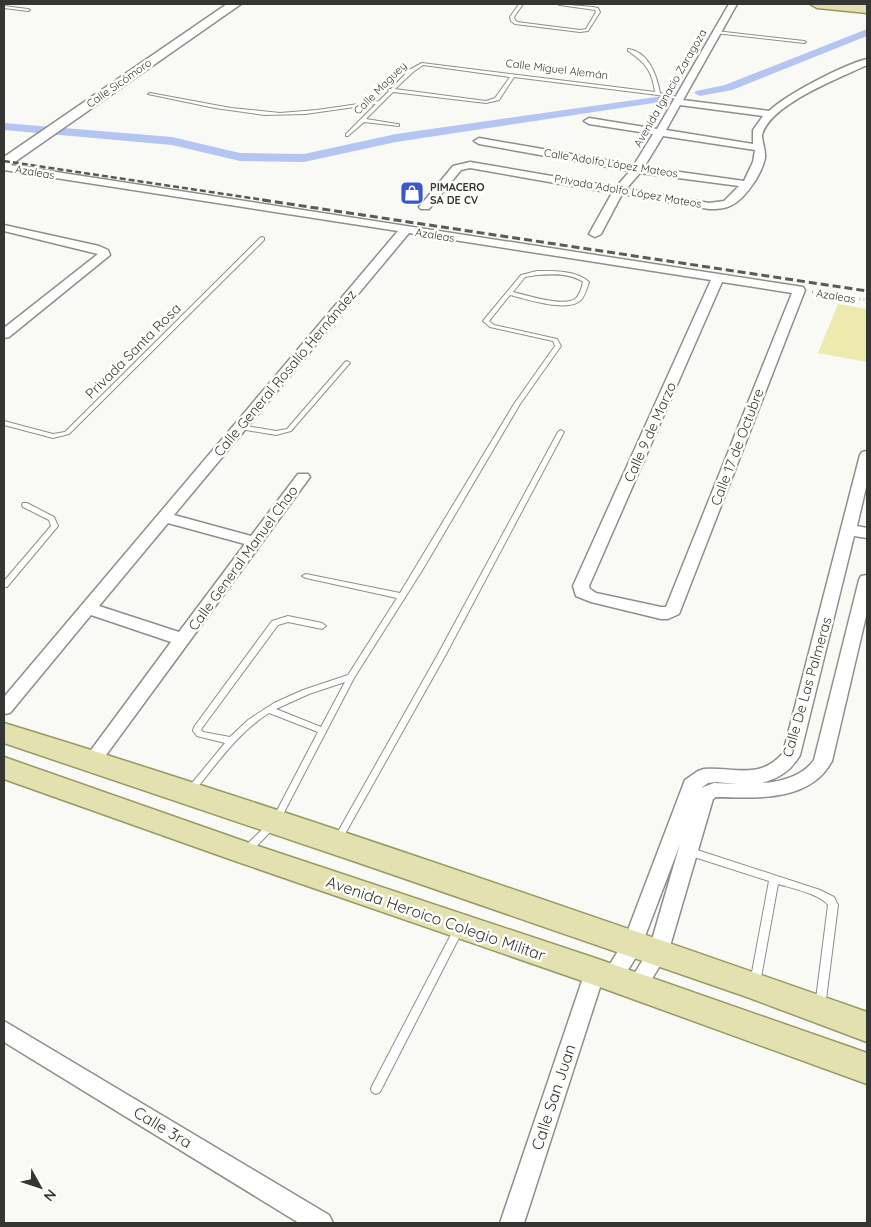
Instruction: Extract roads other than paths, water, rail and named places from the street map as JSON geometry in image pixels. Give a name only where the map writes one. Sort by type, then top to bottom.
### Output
[{"type":"main road","points":[[817,4],[867,9]]},
{"type":"main road","points":[[4,733],[275,822],[867,1026]]},
{"type":"main road","name":"Avenida Heroico Colegio Militar","points":[[4,768],[245,853],[614,979],[867,1069]]},
{"type":"street","name":"Calle Sicómoro","points":[[4,162],[235,4]]},
{"type":"street","name":"Avenida Ignacio Zaragoza","points":[[596,234],[620,190],[637,168],[660,132],[733,4]]},
{"type":"street","name":"Privada Adolfo López Mateos","points":[[425,206],[457,168],[476,165],[709,206],[721,205],[734,200],[758,164],[760,155],[756,140],[758,131],[772,114],[817,86],[867,62]]},
{"type":"street","name":"Calle Miguel Alemán","points":[[678,100],[772,114]]},
{"type":"street","points":[[589,121],[759,148]]},
{"type":"street","name":"Calle Adolfo López Mateos","points":[[479,141],[745,184]]},
{"type":"street","name":"Azaleas","points":[[4,167],[799,290]]},
{"type":"street","points":[[4,228],[95,248],[102,250],[104,255],[9,324],[4,334]]},
{"type":"street","name":"Calle General Rosalío Hernández","points":[[4,708],[405,230]]},
{"type":"street","name":"Calle 9 de Marzo","points":[[676,603],[673,610],[668,613],[661,613],[591,597],[582,592],[581,586],[718,278]]},
{"type":"street","name":"Calle 17 de Octubre","points":[[676,603],[799,290]]},
{"type":"street","name":"Calle De Las Palmeras","points":[[614,979],[645,949],[692,785],[700,778],[709,775],[739,778],[762,776],[776,772],[785,765],[791,755],[850,530],[867,455]]},
{"type":"street","name":"Calle General Manuel Chao","points":[[92,761],[303,477]]},
{"type":"street","points":[[165,517],[255,542]]},
{"type":"street","points":[[850,530],[867,533]]},
{"type":"street","name":"Calle De Las Palmeras","points":[[614,979],[645,949],[687,851],[702,802],[709,792],[720,790],[779,789],[807,778],[819,768],[823,761],[867,580]]},
{"type":"street","name":"Calle General Manuel Chao","points":[[89,608],[183,640]]},
{"type":"street","points":[[776,772],[795,783]]},
{"type":"street","name":"Calle San Juan","points":[[512,1223],[614,979]]},
{"type":"street","name":"Calle 3ra","points":[[4,1031],[314,1221]]},
{"type":"lane","points":[[521,4],[512,17],[516,23],[572,30],[587,30],[598,12],[594,8],[560,4]]},
{"type":"lane","points":[[4,7],[28,10]]},
{"type":"lane","points":[[716,32],[804,42]]},
{"type":"lane","points":[[630,50],[647,63],[654,72],[658,94]]},
{"type":"lane","name":"Calle Maguey","points":[[348,135],[390,90],[415,67],[422,64],[431,64]]},
{"type":"lane","name":"Calle Miguel Alemán","points":[[431,64],[658,94],[678,100]]},
{"type":"lane","points":[[390,90],[486,102],[497,99],[513,76]]},
{"type":"lane","points":[[150,94],[232,110],[269,114],[310,112],[379,102]]},
{"type":"lane","points":[[363,120],[397,125]]},
{"type":"lane","name":"Privada Santa Rosa","points":[[4,423],[57,436],[72,429],[262,239]]},
{"type":"lane","points":[[245,853],[275,822],[351,677],[517,404],[558,346],[555,340],[492,326],[486,323],[486,321],[509,293],[523,276],[537,272],[577,277],[586,282],[578,300],[571,304],[561,304],[509,293]]},
{"type":"lane","points":[[240,428],[276,433],[289,430],[347,363]]},
{"type":"lane","points":[[336,843],[441,656],[562,432]]},
{"type":"lane","points":[[4,585],[55,526],[52,519],[25,505]]},
{"type":"lane","points":[[306,576],[402,596]]},
{"type":"lane","points":[[232,741],[200,734],[197,731],[198,727],[275,623],[288,619],[322,626]]},
{"type":"lane","points":[[188,793],[240,732],[268,710],[311,689],[351,677]]},
{"type":"lane","points":[[268,710],[323,731]]},
{"type":"lane","points":[[687,851],[820,894],[831,900],[833,905],[820,1011]]},
{"type":"lane","points":[[755,986],[774,879]]},
{"type":"lane","points":[[376,1089],[460,926]]},
{"type":"waterway","points":[[700,93],[728,88],[867,32]]},
{"type":"waterway","points":[[4,127],[172,141],[240,157],[304,158],[396,138],[663,99]]},
{"type":"railway","points":[[4,161],[271,201]]},
{"type":"railway","points":[[263,200],[867,291]]},
{"type":"place","name":"PIMACERO SA DE CV","points":[[412,193]]}]
